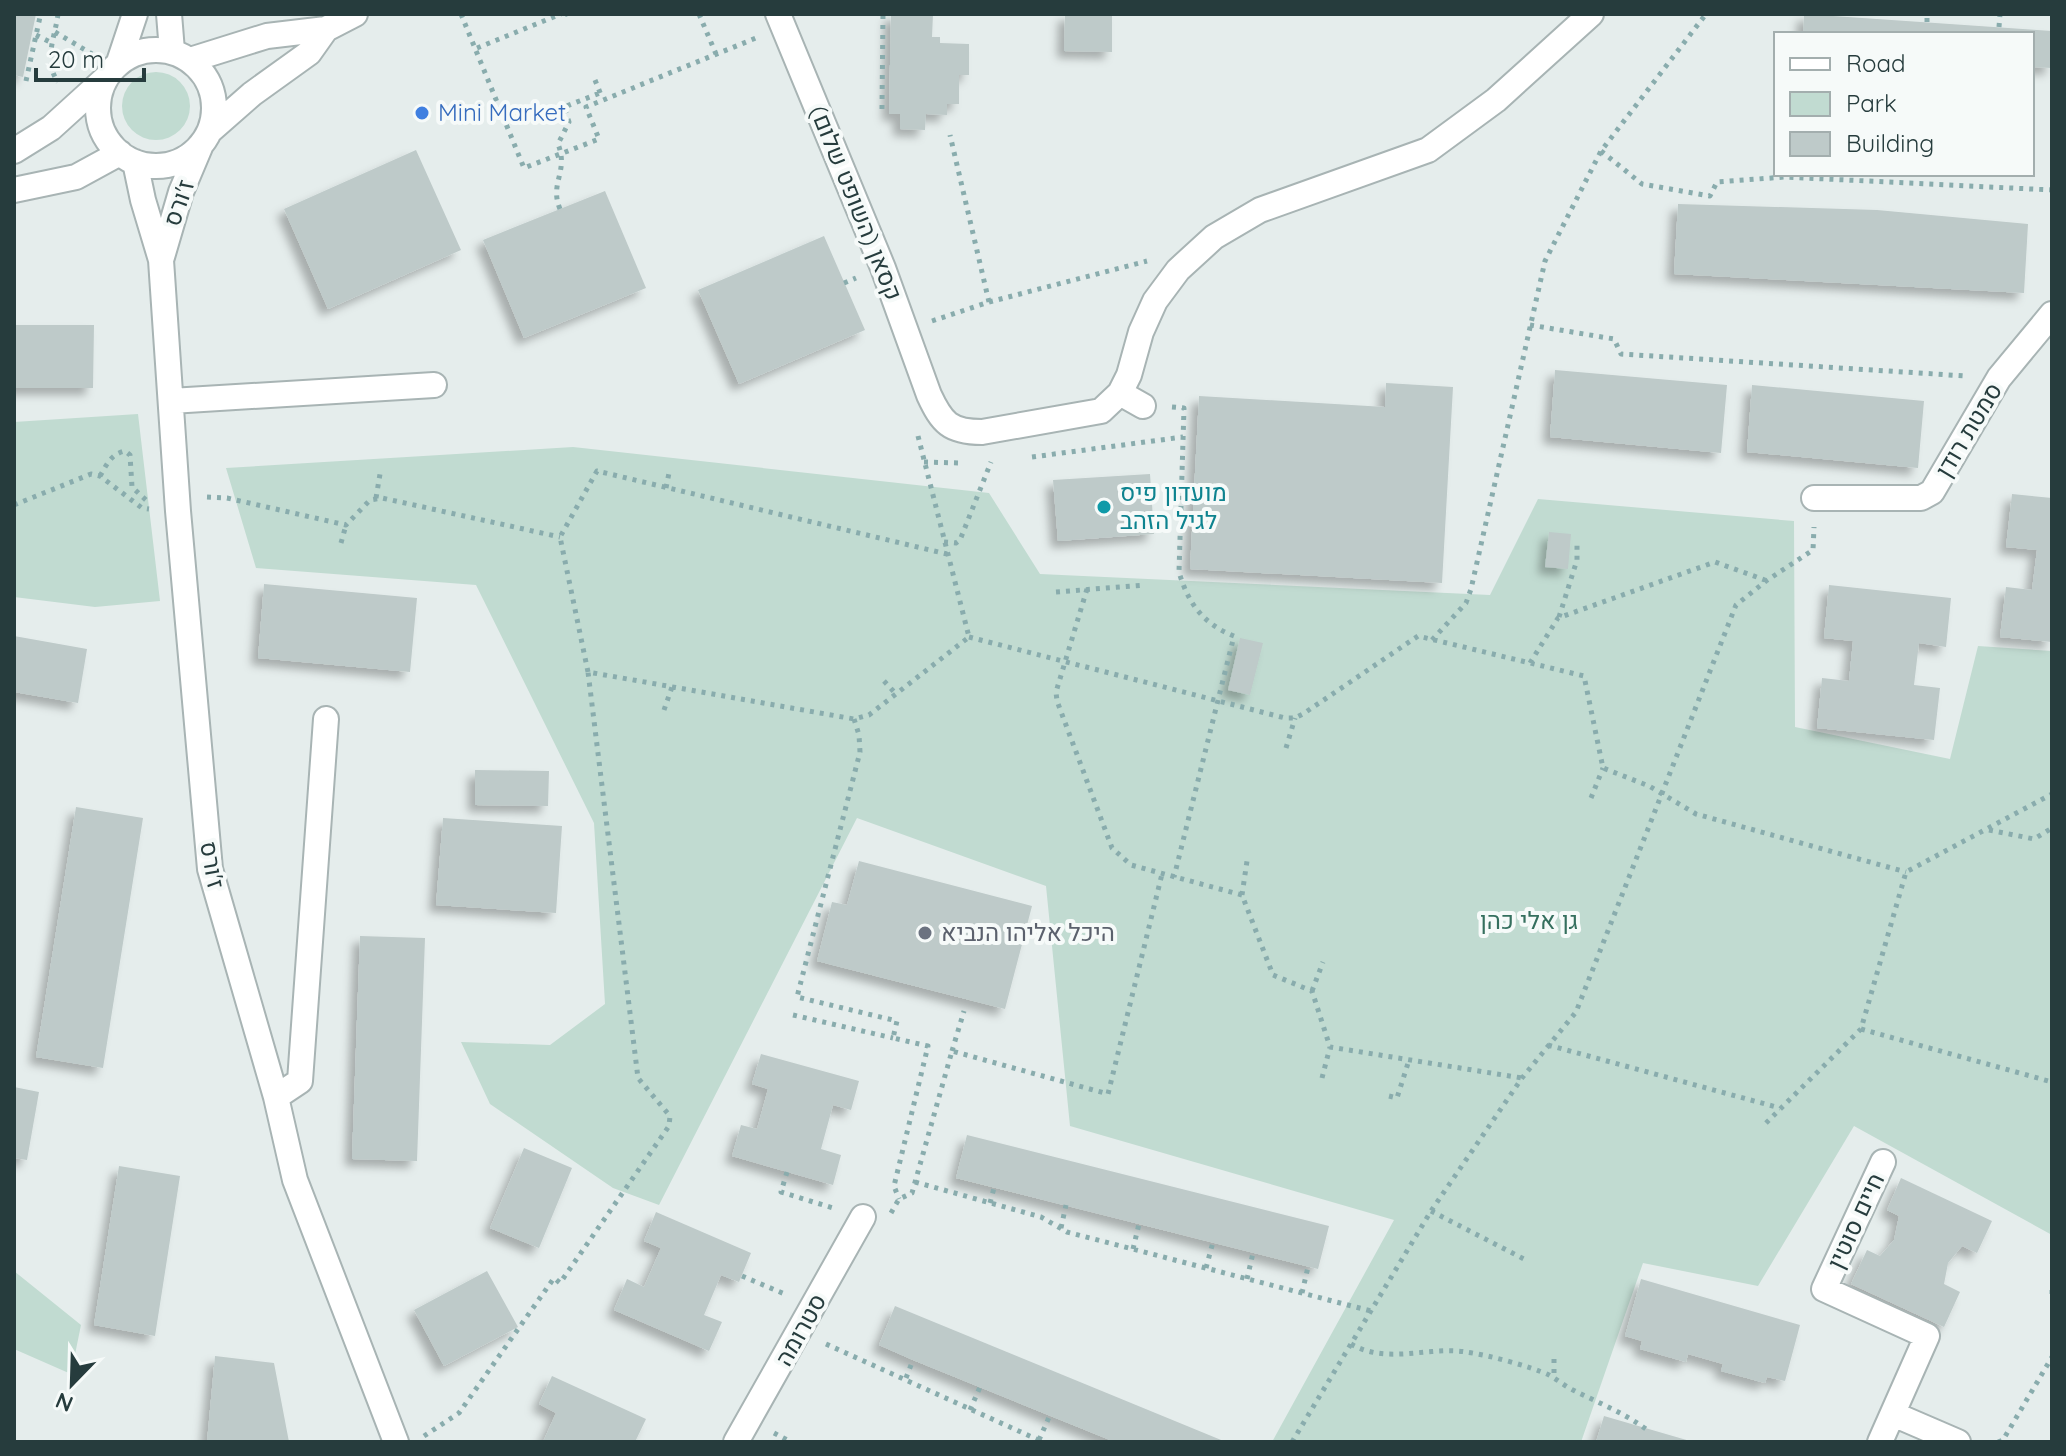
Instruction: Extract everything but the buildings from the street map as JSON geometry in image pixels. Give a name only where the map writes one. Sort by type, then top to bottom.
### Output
[{"type":"street","points":[[127,158],[102,130],[98,114],[99,94],[113,70],[135,14]]},
{"type":"street","points":[[169,14],[181,56]]},
{"type":"street","points":[[181,56],[267,36],[326,29],[355,14]]},
{"type":"street","points":[[1143,406],[1120,393],[1129,375],[1141,332],[1150,311],[1178,270],[1214,237],[1260,210],[1428,150],[1496,100],[1570,23],[1591,14]]},
{"type":"street","name":"קסאן (השופט שלום)","points":[[780,20],[883,268],[929,395],[945,422],[954,429],[982,432],[1087,415],[1101,411],[1120,393]]},
{"type":"street","points":[[14,190],[76,177],[127,158],[165,166],[185,159],[252,94],[309,53],[326,29]]},
{"type":"street","points":[[14,151],[51,128],[133,54],[152,49],[181,56],[204,73],[213,91],[215,112],[205,138]]},
{"type":"street","name":"ז'ורס","points":[[161,260],[169,226],[205,138]]},
{"type":"street","name":"ז'ורס","points":[[127,158],[161,260],[171,401],[167,505],[210,869],[276,1097],[295,1180],[396,1442]]},
{"type":"street","name":"סמטת רודן","points":[[1814,498],[1921,498],[1932,492],[1999,378],[2052,314]]},
{"type":"street","points":[[171,401],[434,385]]},
{"type":"street","points":[[276,1097],[300,1081],[326,719]]},
{"type":"street","name":"חיים סוטין","points":[[1880,1442],[1927,1336],[1824,1289],[1883,1162]]},
{"type":"street","name":"סטרומה","points":[[736,1442],[863,1217]]},
{"type":"street","points":[[1893,1414],[1958,1442]]},
{"type":"path","points":[[56,79],[51,67],[58,14]]},
{"type":"path","points":[[461,14],[524,168],[599,139],[586,107],[602,96]]},
{"type":"path","points":[[699,14],[716,54]]},
{"type":"path","points":[[882,109],[883,14]]},
{"type":"path","points":[[1432,640],[1466,603],[1471,589],[1545,261],[1601,151],[1706,14]]},
{"type":"path","points":[[1927,14],[1927,22]]},
{"type":"path","points":[[1999,27],[2000,14]]},
{"type":"path","points":[[477,48],[558,15]]},
{"type":"path","points":[[26,81],[40,17],[36,16]]},
{"type":"path","points":[[560,209],[556,193],[564,166],[558,144],[569,122],[564,107],[716,54],[780,20]]},
{"type":"path","points":[[55,32],[89,52]]},
{"type":"path","points":[[36,35],[52,43]]},
{"type":"path","points":[[882,74],[890,75]]},
{"type":"path","points":[[595,80],[602,96]]},
{"type":"path","points":[[950,135],[989,302]]},
{"type":"path","points":[[1601,151],[1642,184],[1710,196],[1717,182],[1785,177],[2052,190]]},
{"type":"path","points":[[959,311],[1152,260],[1164,261],[1178,270]]},
{"type":"path","points":[[1530,325],[1614,339],[1621,354],[1999,378]]},
{"type":"path","points":[[1143,406],[1184,408],[1179,572],[1202,617],[1217,629],[1234,636],[1174,877]]},
{"type":"path","points":[[917,432],[969,637]]},
{"type":"path","points":[[1020,458],[1183,437]]},
{"type":"path","points":[[100,476],[110,459],[117,452],[125,451],[130,455],[132,487],[167,505],[227,498],[346,525]]},
{"type":"path","points":[[944,542],[956,543],[960,540],[991,462],[1006,460]]},
{"type":"path","points":[[924,462],[954,463]]},
{"type":"path","points":[[414,1442],[459,1413],[554,1278],[560,1283],[669,1126],[670,1116],[638,1078],[588,672],[560,537],[597,471],[947,554]]},
{"type":"path","points":[[666,488],[669,473]]},
{"type":"path","points":[[14,505],[91,474],[100,476],[132,501]]},
{"type":"path","points":[[376,498],[380,474]]},
{"type":"path","points":[[341,543],[346,525],[370,500],[376,498],[560,537]]},
{"type":"path","points":[[1292,1442],[1431,1211],[1522,1078],[1576,1012],[1736,605],[1813,550],[1814,498]]},
{"type":"path","points":[[1530,663],[1558,618],[1577,560],[1577,542]]},
{"type":"path","points":[[1558,618],[1715,562],[1766,581]]},
{"type":"path","points":[[1056,592],[1145,585]]},
{"type":"path","points":[[1087,589],[1056,692],[1112,848],[1131,865],[1242,895]]},
{"type":"path","points":[[1286,748],[1295,718],[1418,636],[1584,676],[1603,768],[1591,798]]},
{"type":"path","points":[[969,637],[1295,718]]},
{"type":"path","points":[[588,672],[854,719],[869,715],[969,637]]},
{"type":"path","points":[[884,681],[896,694]]},
{"type":"path","points":[[664,710],[672,687]]},
{"type":"path","points":[[854,719],[860,752],[797,997],[897,1021],[893,1038]]},
{"type":"path","points":[[1603,768],[1662,794],[1696,814],[1906,872],[2052,794]]},
{"type":"path","points":[[1987,829],[2034,839],[2052,828]]},
{"type":"path","points":[[1247,861],[1242,895],[1273,975],[1312,991]]},
{"type":"path","points":[[1766,1123],[1861,1029],[1906,872]]},
{"type":"path","points":[[952,1051],[1108,1094],[1162,874]]},
{"type":"path","points":[[1322,1078],[1330,1047],[1312,991],[1323,962]]},
{"type":"path","points":[[787,1172],[781,1192],[884,1224],[899,1199],[912,1193],[964,1011]]},
{"type":"path","points":[[793,1015],[928,1046],[894,1186],[899,1199]]},
{"type":"path","points":[[1861,1029],[2052,1082]]},
{"type":"path","points":[[1548,1045],[1781,1108]]},
{"type":"path","points":[[1330,1047],[1522,1078]]},
{"type":"path","points":[[1389,1096],[1397,1098],[1409,1060]]},
{"type":"path","points":[[914,1182],[1041,1217],[1061,1228],[1133,1249],[1371,1311]]},
{"type":"path","points":[[990,1203],[994,1188]]},
{"type":"path","points":[[1061,1228],[1066,1205]]},
{"type":"path","points":[[1431,1211],[1524,1259]]},
{"type":"path","points":[[1133,1249],[1139,1224]]},
{"type":"path","points":[[1206,1268],[1213,1242]]},
{"type":"path","points":[[1247,1279],[1253,1253]]},
{"type":"path","points":[[1302,1293],[1308,1267]]},
{"type":"path","points":[[742,1276],[764,1285]]},
{"type":"path","points":[[1351,1344],[1366,1351],[1391,1355],[1425,1351],[1471,1352],[1523,1366],[1554,1378],[1646,1429]]},
{"type":"path","points":[[845,1352],[1041,1441],[1050,1415]]},
{"type":"path","points":[[1998,1442],[2003,1440],[2052,1357]]},
{"type":"path","points":[[1554,1359],[1554,1378]]},
{"type":"path","points":[[906,1378],[913,1360]]},
{"type":"path","points":[[970,1410],[980,1387]]},
{"type":"green space","points":[[156,72],[180,82],[190,106],[180,130],[156,140],[132,130],[122,106],[132,82]]},
{"type":"green space","points":[[138,414],[160,601],[95,607],[14,597],[14,422]]},
{"type":"green space","name":"גן אלי כהן","points":[[573,447],[989,493],[1040,574],[1490,595],[1538,499],[1794,521],[1795,727],[1950,759],[1978,646],[2052,651],[2052,1235],[1854,1126],[1758,1286],[1643,1263],[1581,1442],[1272,1442],[1394,1220],[1070,1126],[1046,886],[857,818],[659,1205],[613,1188],[490,1104],[461,1042],[550,1045],[605,1004],[594,823],[476,585],[256,568],[226,468]]},
{"type":"green space","points":[[14,1271],[81,1325],[71,1374],[14,1349]]},
{"type":"place","name":"Mini Market","points":[[422,113]]},
{"type":"place","name":"מועדון פיס לגיל הזהב","points":[[1104,507]]},
{"type":"place","name":"היכל אליהו הנביא","points":[[925,933]]}]
